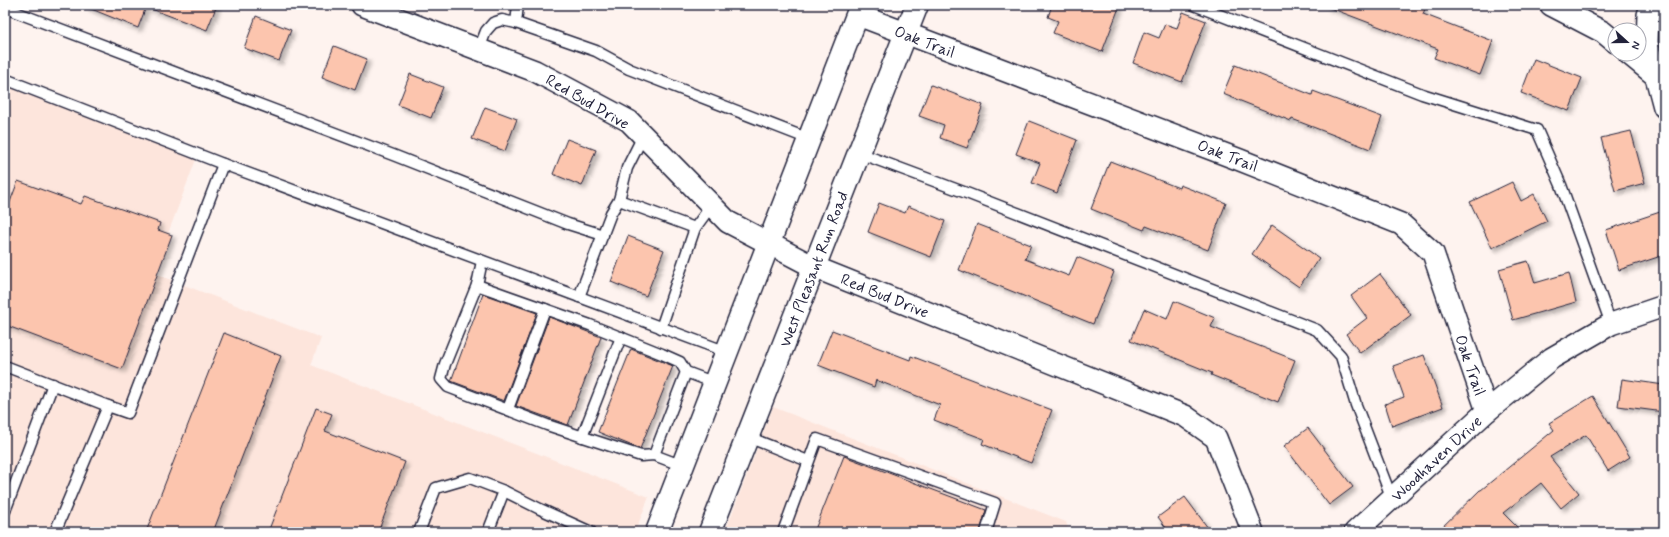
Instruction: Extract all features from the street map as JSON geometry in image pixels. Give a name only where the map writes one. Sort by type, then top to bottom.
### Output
[{"type":"main road","name":"West Pleasant Run Road","points":[[710,532],[917,5]]},
{"type":"main road","points":[[657,532],[859,10]]},
{"type":"street","name":"Red Bud Drive","points":[[362,5],[535,71],[629,121],[728,222],[814,267],[1184,416],[1216,438],[1253,532]]},
{"type":"street","points":[[1551,5],[1607,35]]},
{"type":"street","points":[[1652,5],[1648,15],[1646,43],[1657,77],[1664,107]]},
{"type":"street","name":"Oak Trail","points":[[859,10],[905,34],[1240,160],[1401,224],[1433,254],[1486,411]]},
{"type":"street","points":[[1639,62],[1657,77]]},
{"type":"street","name":"Woodhaven Drive","points":[[1355,532],[1486,411],[1552,358],[1611,324],[1664,306]]},
{"type":"lane","points":[[516,23],[518,5]]},
{"type":"lane","points":[[1194,5],[1422,94],[1537,130],[1561,185],[1611,324]]},
{"type":"lane","points":[[5,8],[408,161],[568,224],[603,235]]},
{"type":"lane","points":[[479,50],[486,31],[493,23],[502,20],[516,23],[596,51],[629,70],[810,139]]},
{"type":"lane","points":[[5,79],[223,164],[727,352]]},
{"type":"lane","points":[[579,297],[611,213],[619,200],[627,168],[643,136]]},
{"type":"lane","points":[[859,153],[969,194],[1317,330],[1341,356],[1356,406],[1392,499]]},
{"type":"lane","points":[[5,366],[128,413],[223,164]]},
{"type":"lane","points":[[619,200],[695,228]]},
{"type":"lane","points":[[661,328],[695,228],[711,206]]},
{"type":"lane","points":[[482,261],[477,285],[445,364],[441,379],[448,387],[547,425],[642,456],[654,456],[683,466]]},
{"type":"lane","points":[[477,285],[621,337],[680,362],[686,372],[714,383]]},
{"type":"lane","points":[[508,409],[546,309]]},
{"type":"lane","points":[[582,436],[621,337]]},
{"type":"lane","points":[[654,456],[686,372]]},
{"type":"lane","points":[[5,511],[53,384]]},
{"type":"lane","points":[[56,532],[108,406]]},
{"type":"lane","points":[[748,437],[808,461]]},
{"type":"lane","points":[[783,532],[817,438],[995,504],[986,532]]},
{"type":"lane","points":[[419,532],[436,488],[470,478],[504,491],[591,532]]},
{"type":"lane","points":[[488,532],[504,491]]},
{"type":"shaded area","points":[[5,73],[200,149],[153,273],[321,338],[311,365],[649,497],[635,532],[5,532]]},
{"type":"shaded area","points":[[773,407],[1066,522],[1069,532],[725,532]]},
{"type":"building","points":[[217,5],[207,30],[146,7],[138,28],[84,6]]},
{"type":"building","points":[[1052,5],[1120,5],[1102,52],[1053,33],[1058,21],[1048,17]]},
{"type":"building","points":[[1416,5],[1425,9],[1423,14],[1493,41],[1480,75],[1434,58],[1438,49],[1325,6]]},
{"type":"building","points":[[1183,12],[1206,21],[1182,82],[1133,63],[1144,32],[1159,38],[1165,24],[1177,28]]},
{"type":"building","points":[[256,16],[291,30],[279,61],[244,48]]},
{"type":"building","points":[[334,46],[367,59],[355,90],[322,77]]},
{"type":"building","points":[[1534,59],[1582,78],[1569,111],[1521,93]]},
{"type":"building","points":[[1235,65],[1312,95],[1313,91],[1382,117],[1370,149],[1292,119],[1291,121],[1223,94]]},
{"type":"building","points":[[410,74],[443,87],[431,118],[398,105]]},
{"type":"building","points":[[931,85],[983,105],[967,148],[940,138],[944,125],[919,116]]},
{"type":"building","points":[[485,107],[517,119],[505,151],[472,139]]},
{"type":"building","points":[[1029,121],[1077,140],[1057,193],[1032,183],[1040,163],[1016,154]]},
{"type":"building","points":[[1631,131],[1645,183],[1615,191],[1601,138]]},
{"type":"building","points":[[567,139],[596,150],[582,186],[553,174]]},
{"type":"building","points":[[1110,161],[1179,188],[1180,185],[1226,203],[1208,250],[1146,226],[1144,230],[1091,209]]},
{"type":"building","points":[[18,181],[81,204],[85,196],[160,223],[158,230],[172,235],[122,369],[5,325],[5,215]]},
{"type":"building","points":[[1512,182],[1521,201],[1534,194],[1547,221],[1492,248],[1470,202]]},
{"type":"building","points":[[879,203],[905,213],[908,206],[945,221],[931,257],[868,232]]},
{"type":"building","points":[[1660,212],[1664,225],[1664,255],[1619,270],[1606,230]]},
{"type":"building","points":[[977,224],[1031,245],[1025,259],[1069,276],[1077,257],[1114,272],[1093,324],[959,270]]},
{"type":"building","points":[[1272,225],[1319,258],[1299,287],[1252,254]]},
{"type":"building","points":[[628,236],[664,250],[646,296],[611,282]]},
{"type":"building","points":[[1528,261],[1535,283],[1569,273],[1576,302],[1513,320],[1499,269]]},
{"type":"building","points":[[1380,274],[1411,315],[1360,353],[1346,334],[1367,318],[1351,296]]},
{"type":"building","points":[[483,294],[537,313],[504,401],[451,381]]},
{"type":"building","points":[[1174,301],[1215,318],[1211,327],[1295,360],[1278,402],[1131,340],[1144,309],[1167,319]]},
{"type":"building","points":[[549,317],[601,337],[568,425],[516,406]]},
{"type":"building","points":[[832,330],[910,360],[911,356],[1052,410],[1031,463],[982,444],[984,439],[934,420],[940,405],[876,380],[874,387],[818,365]]},
{"type":"building","points":[[224,333],[281,356],[213,532],[146,532]]},
{"type":"building","points":[[631,349],[673,366],[640,449],[598,432]]},
{"type":"building","points":[[1424,355],[1443,407],[1392,426],[1385,404],[1404,397],[1393,366]]},
{"type":"building","points":[[1622,379],[1664,385],[1664,412],[1618,406]]},
{"type":"building","points":[[1593,396],[1630,457],[1608,471],[1586,435],[1550,457],[1579,493],[1561,508],[1541,483],[1503,513],[1522,532],[1437,532],[1480,490],[1554,430],[1549,423]]},
{"type":"building","points":[[316,408],[332,414],[325,431],[405,462],[378,532],[268,532]]},
{"type":"building","points":[[1308,428],[1353,487],[1329,505],[1284,446]]},
{"type":"building","points":[[844,456],[986,510],[980,532],[814,532]]},
{"type":"building","points":[[1185,497],[1211,532],[1169,532],[1158,517]]}]
